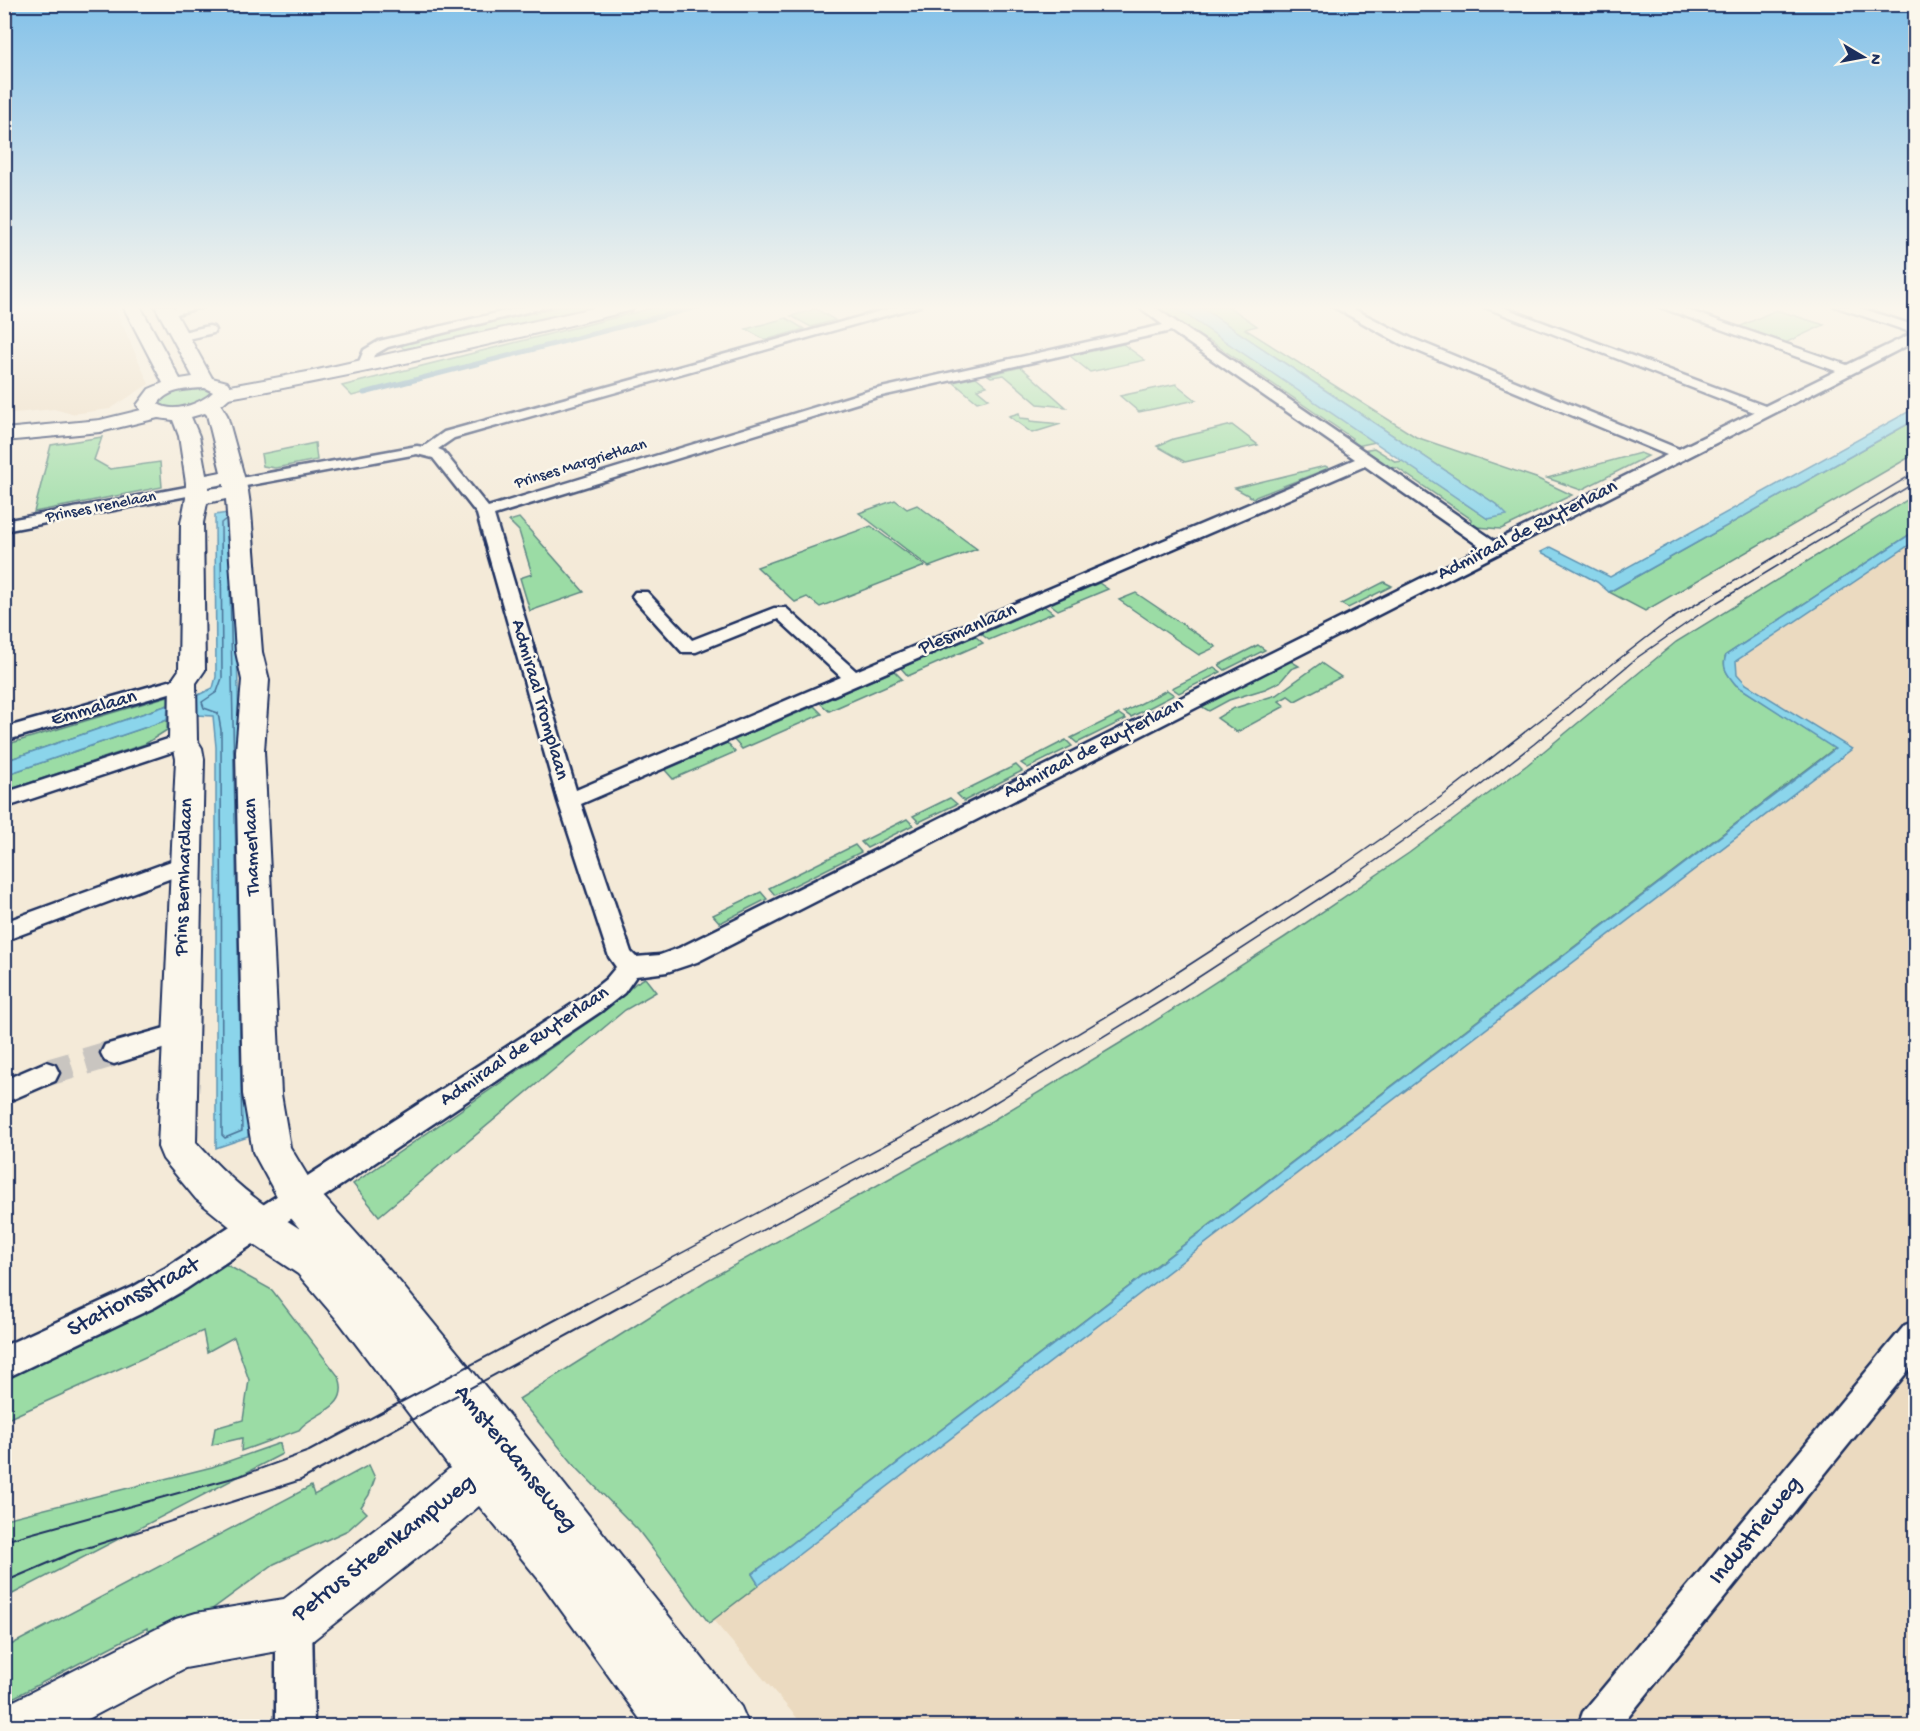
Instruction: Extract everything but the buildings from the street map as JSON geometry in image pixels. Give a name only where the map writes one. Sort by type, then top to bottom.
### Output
[{"type":"street","points":[[151,408],[148,400],[155,394],[172,387]]},
{"type":"street","points":[[179,387],[214,392],[248,387]]},
{"type":"street","name":"Thamerlaan","points":[[211,387],[214,392],[217,415],[235,483],[249,651],[255,667],[254,719],[250,735],[250,751],[262,1094],[272,1152],[299,1198]]},
{"type":"street","points":[[180,413],[189,436],[197,490],[388,454],[426,451],[449,435],[623,387]]},
{"type":"street","name":"Prinses Margrietlaan","points":[[485,513],[873,394],[905,387]]},
{"type":"street","points":[[1262,387],[1493,548]]},
{"type":"street","points":[[1517,387],[1679,454]]},
{"type":"street","points":[[1701,387],[1765,411]]},
{"type":"street","name":"Admiraal de Ruyterlaan","points":[[258,1225],[591,1005],[615,986],[630,966],[651,967],[671,963],[688,955],[1813,387]]},
{"type":"street","points":[[4,422],[151,408],[180,413],[214,392]]},
{"type":"street","points":[[4,435],[91,427],[140,418],[151,408]]},
{"type":"street","name":"Admiraal Tromplaan","points":[[426,451],[438,454],[485,513],[569,801],[618,950],[630,966]]},
{"type":"street","name":"Plesmanlaan","points":[[569,801],[1367,460]]},
{"type":"street","name":"Prinses Irenelaan","points":[[4,526],[197,490]]},
{"type":"street","name":"Prins Bernhardlaan","points":[[197,490],[192,523],[192,670],[183,683],[183,741],[188,748],[190,759],[177,1147],[210,1186],[258,1225]]},
{"type":"street","points":[[640,596],[689,648],[780,612],[854,679]]},
{"type":"street","name":"Emmalaan","points":[[4,735],[183,683]]},
{"type":"street","points":[[4,801],[183,741]]},
{"type":"street","points":[[4,932],[185,864]]},
{"type":"street","points":[[114,1053],[179,1034]]},
{"type":"street","points":[[4,1092],[46,1073]]},
{"type":"street","name":"Amsterdamseweg","points":[[299,1198],[384,1296],[495,1461],[557,1564],[677,1726]]},
{"type":"street","name":"Amsterdamseweg","points":[[258,1225],[313,1260],[495,1461],[722,1726]]},
{"type":"street","name":"Stationsstraat","points":[[4,1363],[144,1297],[258,1225]]},
{"type":"street","name":"Industrieweg","points":[[1597,1726],[1916,1336]]},
{"type":"street","name":"Petrus Steenkampweg","points":[[22,1726],[176,1645],[196,1639],[294,1623],[419,1526],[495,1461]]},
{"type":"street","points":[[294,1623],[295,1726]]},
{"type":"shaded area","points":[[5,387],[145,387],[110,409],[72,414],[54,409],[5,414]]},
{"type":"shaded area","points":[[1915,540],[1915,1726],[804,1726],[713,1620],[1850,750],[1759,695],[1745,684],[1736,674],[1736,660]]},
{"type":"green space","points":[[343,387],[388,387],[352,396]]},
{"type":"green space","points":[[959,387],[984,387],[977,389],[989,399],[977,402]]},
{"type":"green space","points":[[1018,387],[1043,387],[1066,407],[1038,404]]},
{"type":"green space","points":[[1163,387],[1179,387],[1196,400],[1139,412],[1120,396]]},
{"type":"green space","points":[[1277,387],[1294,387],[1376,442],[1357,446],[1351,442],[1352,438]]},
{"type":"green space","points":[[1320,387],[1336,387],[1416,437],[1536,478],[1572,495],[1501,529],[1476,527],[1471,524],[1471,519],[1397,468],[1388,467],[1362,450],[1374,448],[1396,462],[1404,461],[1488,519],[1497,505]]},
{"type":"green space","points":[[200,388],[210,392],[210,395],[186,407],[173,408],[161,404],[163,397],[185,389]]},
{"type":"green space","points":[[1019,413],[1020,418],[1030,419],[1030,421],[1061,424],[1032,433],[1009,416]]},
{"type":"green space","points":[[1915,420],[1915,454],[1645,611],[1609,592]]},
{"type":"green space","points":[[1232,425],[1258,445],[1185,462],[1157,446],[1173,439]]},
{"type":"green space","points":[[102,437],[94,460],[110,469],[160,462],[162,487],[34,512],[51,445]]},
{"type":"green space","points":[[315,443],[317,460],[275,468],[263,466],[261,454]]},
{"type":"green space","points":[[1640,453],[1648,456],[1581,490],[1547,478]]},
{"type":"green space","points":[[1325,466],[1329,468],[1253,498],[1235,488]]},
{"type":"green space","points":[[1915,495],[1915,531],[1726,655],[1725,668],[1736,685],[1835,748],[752,1574],[759,1585],[709,1623],[638,1530],[576,1467],[519,1399],[706,1281],[985,1125],[1135,1034],[1285,937],[1409,853],[1527,765],[1676,642]]},
{"type":"green space","points":[[895,500],[907,509],[917,505],[977,549],[929,567],[859,513]]},
{"type":"green space","points":[[519,518],[584,592],[530,611],[520,578],[532,574],[519,531],[509,521]]},
{"type":"green space","points":[[871,526],[925,566],[820,607],[807,597],[795,602],[757,567]]},
{"type":"green space","points":[[1384,582],[1392,586],[1348,608],[1341,604]]},
{"type":"green space","points":[[1099,583],[1108,589],[1058,610],[1050,604]]},
{"type":"green space","points":[[1136,593],[1216,647],[1199,655],[1119,600]]},
{"type":"green space","points":[[1044,606],[1053,613],[989,640],[981,634]]},
{"type":"green space","points":[[975,636],[983,643],[908,676],[901,668]]},
{"type":"green space","points":[[1258,645],[1265,650],[1225,670],[1219,665]]},
{"type":"green space","points":[[1284,657],[1299,666],[1291,669],[1280,682],[1229,700],[1209,711],[1199,705]]},
{"type":"green space","points":[[1321,663],[1341,677],[1295,701],[1288,696],[1279,701],[1285,706],[1237,732],[1217,718],[1232,709],[1276,695]]},
{"type":"green space","points":[[1214,667],[1221,672],[1179,693],[1172,688]]},
{"type":"green space","points":[[894,671],[902,679],[829,711],[820,703]]},
{"type":"green space","points":[[1167,690],[1174,695],[1131,717],[1124,712]]},
{"type":"green space","points":[[168,696],[168,705],[5,761],[5,745]]},
{"type":"green space","points":[[814,706],[822,714],[742,749],[734,740]]},
{"type":"green space","points":[[1119,714],[1126,719],[1077,743],[1071,738]]},
{"type":"green space","points":[[167,720],[167,730],[145,744],[5,791],[5,775]]},
{"type":"green space","points":[[1066,740],[1072,746],[1028,768],[1021,763]]},
{"type":"green space","points":[[727,743],[735,752],[673,779],[665,770]]},
{"type":"green space","points":[[1016,765],[1022,771],[964,801],[957,794]]},
{"type":"green space","points":[[950,798],[957,804],[919,822],[913,816]]},
{"type":"green space","points":[[907,819],[913,825],[867,848],[861,842]]},
{"type":"green space","points":[[855,845],[861,852],[775,895],[769,888]]},
{"type":"green space","points":[[761,892],[767,899],[720,923],[713,915]]},
{"type":"green space","points":[[645,978],[656,992],[625,1010],[379,1216],[353,1184],[602,1013],[636,983]]},
{"type":"green space","points":[[225,1264],[272,1290],[339,1377],[340,1397],[328,1410],[299,1430],[241,1451],[242,1438],[212,1445],[215,1428],[243,1420],[249,1380],[234,1337],[207,1352],[203,1331],[5,1420],[5,1377],[162,1299]]},
{"type":"green space","points":[[280,1443],[282,1454],[5,1598],[5,1519],[212,1467]]},
{"type":"green space","points":[[369,1465],[375,1478],[369,1495],[361,1507],[367,1513],[348,1530],[274,1564],[189,1626],[148,1633],[147,1628],[5,1702],[5,1648],[311,1486],[314,1495]]},
{"type":"water","points":[[1292,387],[1320,387],[1497,505],[1507,515],[1488,519]]},
{"type":"water","points":[[1915,408],[1915,420],[1609,592],[1597,582],[1541,552],[1551,547],[1610,577]]},
{"type":"water","points":[[234,512],[248,1137],[216,1148],[216,747],[213,716],[197,715],[196,696],[213,688],[216,677],[215,515]]},
{"type":"water","points":[[1915,531],[1915,541],[1736,661],[1737,674],[1746,684],[1852,749],[759,1585],[752,1574],[1835,749],[1736,685],[1725,668],[1726,655]]},
{"type":"water","points":[[168,705],[167,720],[5,775],[5,761]]},
{"type":"waterway","points":[[364,393],[388,387]]},
{"type":"tunnel","points":[[46,1073],[114,1053]]},
{"type":"tram line","points":[[584,1305],[958,1106],[1147,992],[1338,869],[1445,794],[1668,621],[1916,472]]},
{"type":"tram line","points":[[624,1305],[968,1119],[1168,997],[1351,878],[1459,802],[1534,744],[1638,657],[1716,603],[1916,482]]},
{"type":"tram line","points":[[4,1541],[240,1476],[309,1451],[587,1303]]},
{"type":"tram line","points":[[4,1582],[77,1551],[301,1480],[627,1303]]}]
